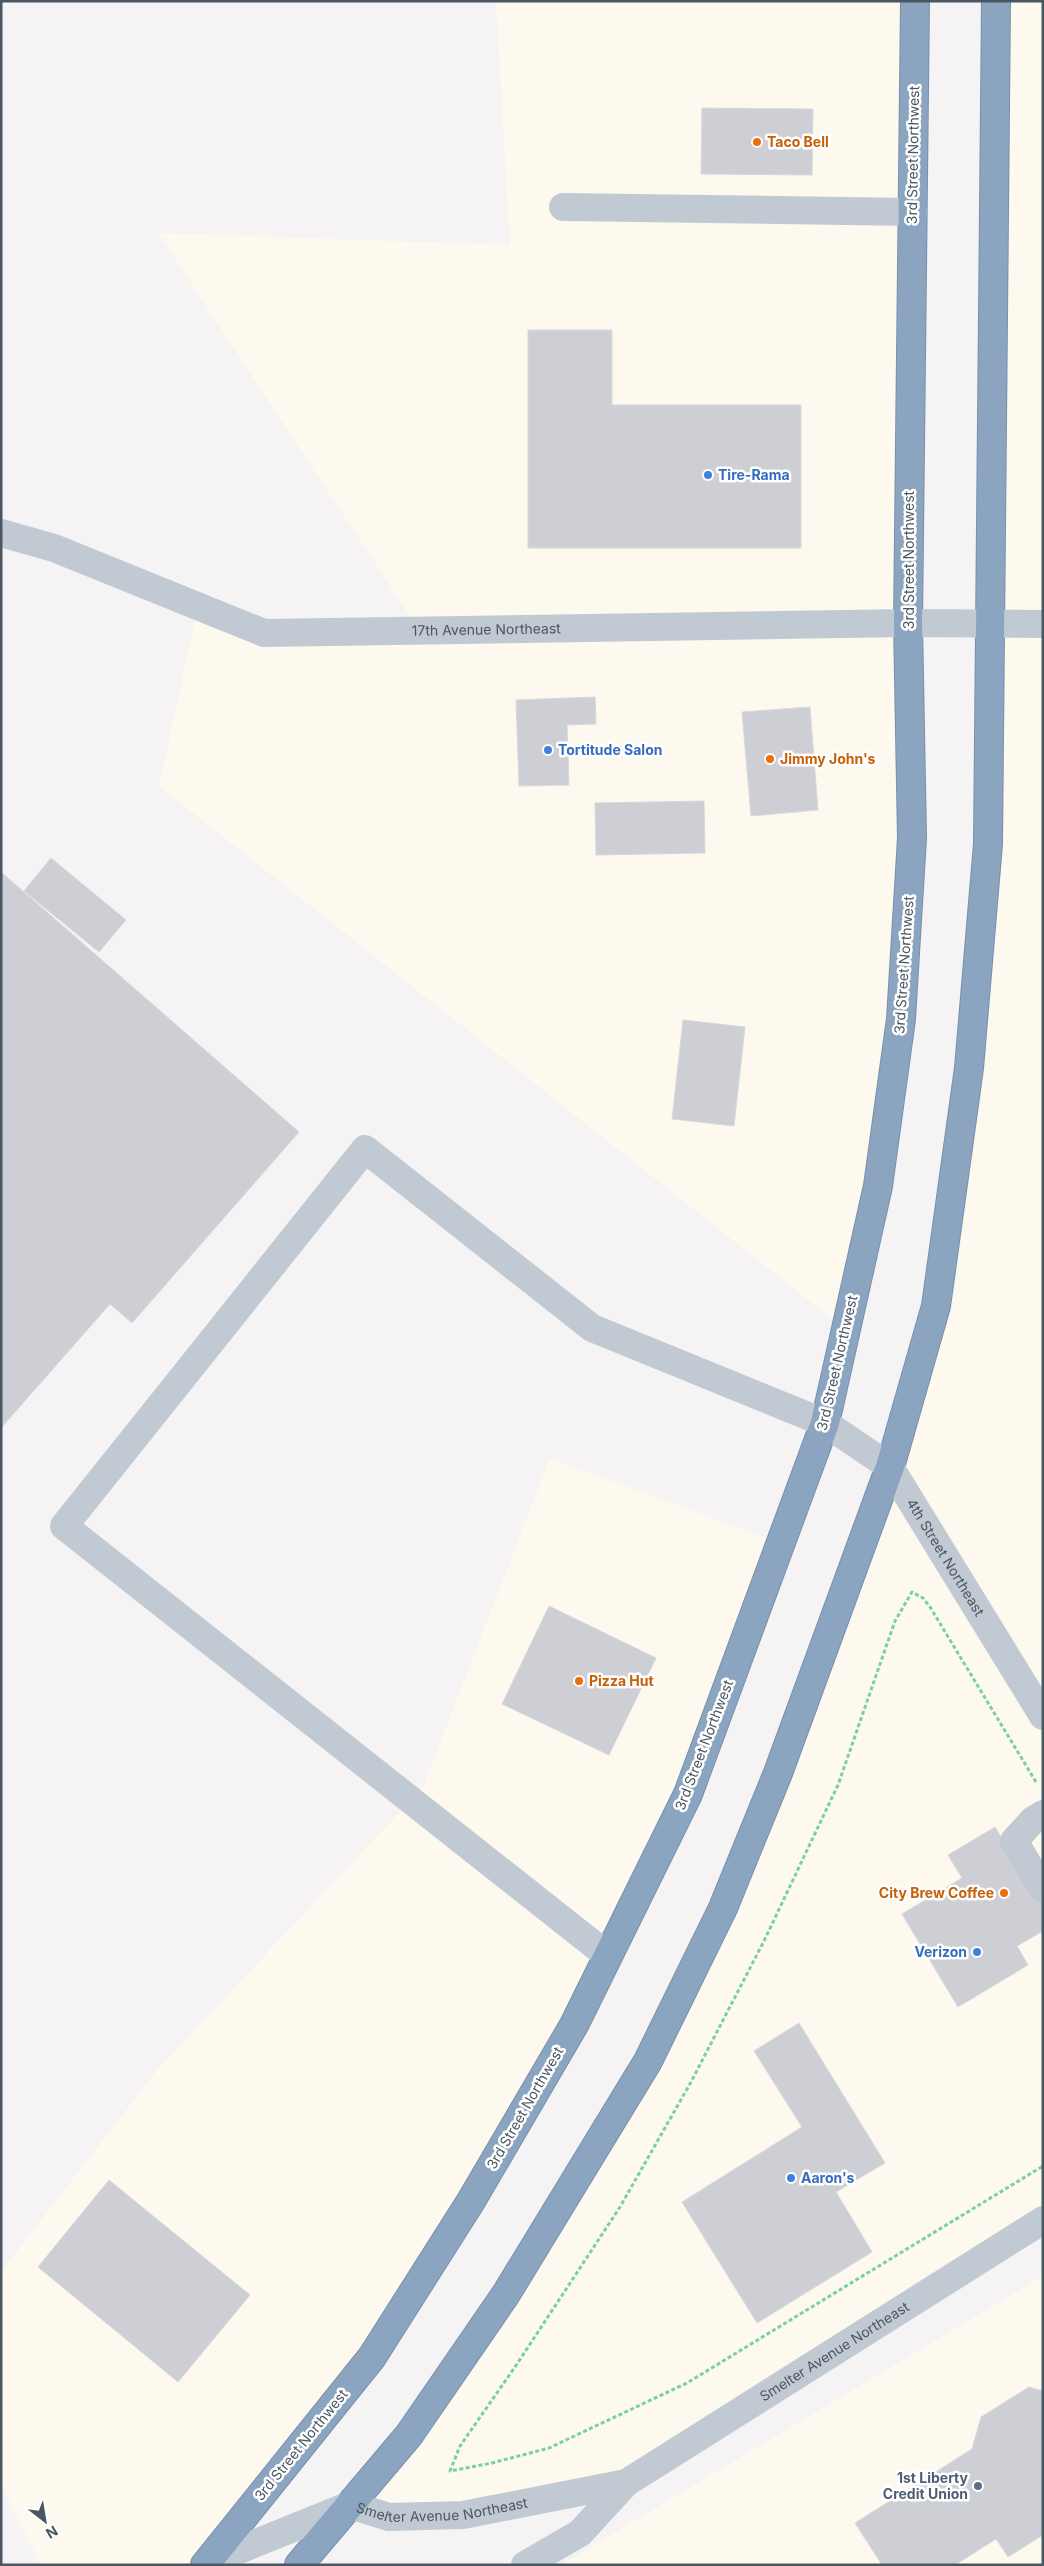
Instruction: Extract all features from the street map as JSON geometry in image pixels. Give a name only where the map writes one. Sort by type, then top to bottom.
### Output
[{"type":"highway","name":"3rd Street Northwest","points":[[206,2564],[372,2357],[471,2201],[574,2024],[688,1794],[824,1423],[878,1186],[901,1019],[912,838],[908,623],[915,1]]},
{"type":"highway","points":[[299,2565],[409,2435],[506,2294],[648,2061],[723,1908],[778,1773],[890,1466],[936,1306],[969,1068],[988,844],[996,1]]},
{"type":"street","points":[[563,207],[913,212]]},
{"type":"street","name":"17th Avenue Northeast","points":[[1,533],[54,548],[264,633],[990,622],[1043,624]]},
{"type":"street","name":"4th Street Northeast","points":[[608,1956],[64,1526],[365,1149],[592,1328],[824,1423],[890,1466],[1043,1716]]},
{"type":"street","points":[[1043,1814],[1034,1820],[1014,1841],[1043,1889]]},
{"type":"street","name":"Smelter Avenue Northeast","points":[[525,2565],[580,2533],[626,2483],[1043,2220]]},
{"type":"street","name":"Smelter Avenue Northeast","points":[[206,2564],[350,2505],[389,2517],[463,2515],[626,2483]]},
{"type":"path","points":[[1039,1786],[930,1607],[923,1598],[912,1592],[895,1621],[834,1793],[764,1942],[691,2082],[620,2207],[515,2367],[460,2446],[450,2471],[492,2463],[549,2448],[686,2383],[766,2337],[1043,2166]]},
{"type":"shaded area","points":[[496,1],[916,1],[911,859],[845,1329],[159,786],[198,606],[264,633],[419,630],[158,233],[510,245]]},
{"type":"shaded area","points":[[996,1],[1043,1],[1043,2220],[626,2483],[463,2515],[350,2505],[506,2294],[723,1908],[936,1306],[969,1068]]},
{"type":"shaded area","points":[[550,1458],[780,1543],[688,1793],[574,2025],[372,2357],[205,2565],[41,2565],[1,2484],[1,2272],[157,2070],[423,1787]]},
{"type":"shaded area","points":[[1043,2276],[1043,2565],[561,2565]]},
{"type":"building","name":"Taco Bell","points":[[702,108],[813,109],[812,175],[701,174]]},
{"type":"building","points":[[528,330],[612,330],[612,405],[801,405],[801,548],[528,548]]},
{"type":"building","points":[[595,697],[596,724],[567,725],[569,785],[519,786],[516,700]]},
{"type":"building","points":[[810,707],[818,810],[751,816],[742,712]]},
{"type":"building","points":[[704,801],[705,853],[596,855],[595,803]]},
{"type":"building","points":[[51,858],[126,920],[99,952],[24,891]]},
{"type":"building","points":[[1,872],[299,1132],[132,1323],[110,1304],[1,1428]]},
{"type":"building","points":[[683,1020],[745,1027],[734,1126],[672,1119]]},
{"type":"building","name":"Pizza Hut","points":[[549,1606],[656,1658],[609,1755],[502,1704]]},
{"type":"building","points":[[995,1827],[1043,1906],[1043,1931],[1017,1946],[1028,1965],[958,2007],[902,1914],[962,1878],[948,1855]]},
{"type":"building","name":"Aaron's","points":[[799,2023],[885,2163],[836,2192],[872,2252],[757,2323],[682,2202],[802,2127],[754,2051]]},
{"type":"building","points":[[109,2180],[250,2295],[178,2382],[38,2267]]},
{"type":"building","name":"1st Liberty Credit Union","points":[[1029,2387],[1043,2391],[1043,2535],[1008,2557],[996,2539],[955,2565],[882,2565],[855,2523],[972,2449],[981,2417]]},
{"type":"place","name":"Taco Bell","points":[[757,142]]},
{"type":"place","name":"Tire-Rama","points":[[708,475]]},
{"type":"place","name":"Tortitude Salon","points":[[548,750]]},
{"type":"place","name":"Jimmy John's","points":[[770,759]]},
{"type":"place","name":"Pizza Hut","points":[[579,1681]]},
{"type":"place","name":"City Brew Coffee","points":[[1004,1893]]},
{"type":"place","name":"Verizon","points":[[977,1952]]},
{"type":"place","name":"Aaron's","points":[[791,2178]]},
{"type":"place","name":"1st Liberty Credit Union","points":[[978,2486]]}]
